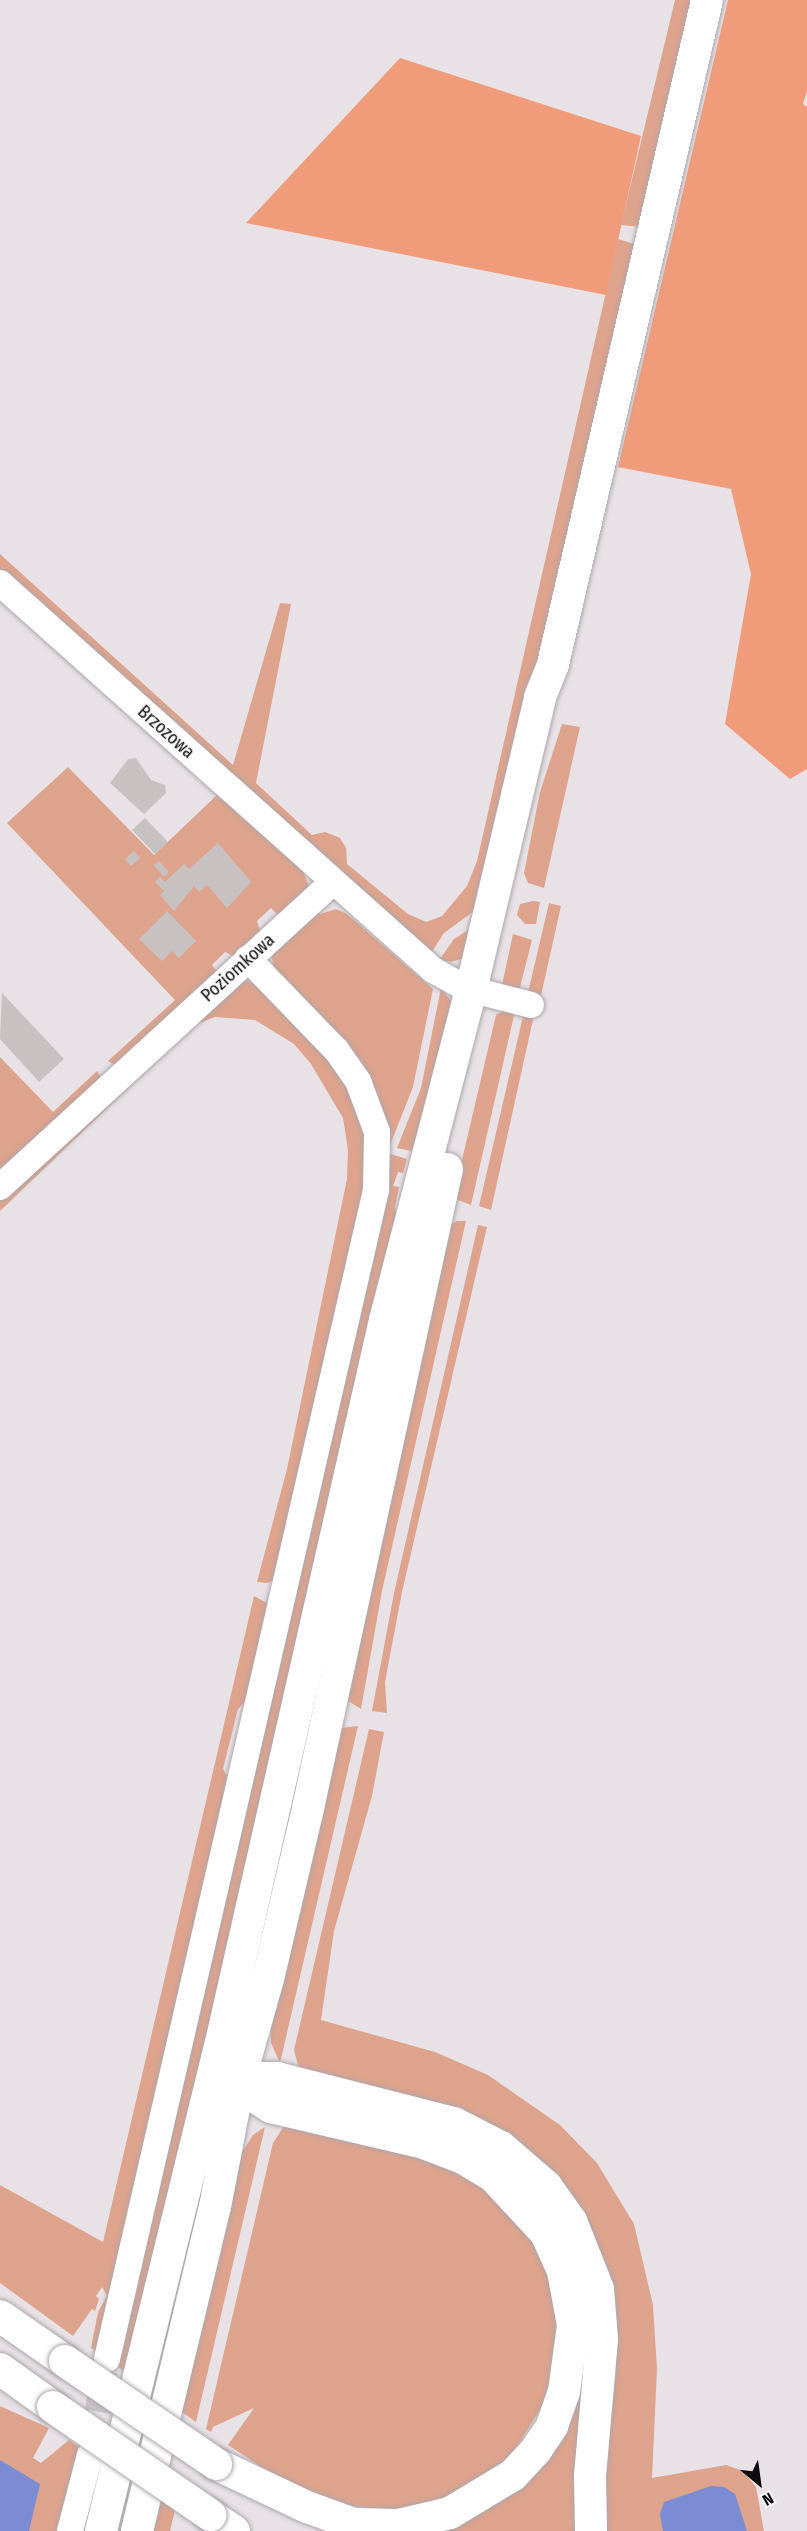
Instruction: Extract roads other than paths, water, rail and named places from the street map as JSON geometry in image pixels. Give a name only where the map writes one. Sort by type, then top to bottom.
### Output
[{"type":"main road","points":[[137,2531],[214,2207],[238,2082],[268,1978],[427,1251],[480,993],[552,699],[553,664],[707,0]]},
{"type":"main road","points":[[101,2531],[204,2103],[222,2038],[385,1320],[480,993]]},
{"type":"main road","points":[[268,1978],[260,2036],[274,2092]]},
{"type":"main road","points":[[222,2038],[238,2082]]},
{"type":"main road","points":[[204,2103],[238,2082],[424,2143],[463,2158],[493,2176],[535,2217],[556,2251],[569,2295],[573,2325],[571,2360],[556,2414],[536,2450],[513,2475],[477,2499],[425,2520],[398,2525],[354,2524],[307,2507],[216,2464]]},
{"type":"main road","points":[[214,2207],[236,2144],[274,2092]]},
{"type":"main road","points":[[274,2092],[454,2123],[480,2135],[522,2162],[571,2220],[598,2289],[602,2339],[590,2477],[591,2531]]},
{"type":"main road","points":[[0,2316],[216,2464],[307,2531]]},
{"type":"main road","points":[[0,2369],[222,2523]]},
{"type":"main road","points":[[0,2390],[53,2407]]},
{"type":"street","name":"Brzozowa","points":[[0,583],[333,882]]},
{"type":"street","name":"Poziomkowa","points":[[0,1187],[333,882]]},
{"type":"street","points":[[333,882],[433,970],[480,993],[531,1005]]},
{"type":"street","points":[[107,2359],[376,1190],[377,1132],[358,1081],[336,1050],[248,959]]},
{"type":"street","points":[[70,2531],[90,2455]]},
{"type":"water","points":[[0,2460],[40,2484],[29,2531],[0,2531]]},
{"type":"water","points":[[711,2486],[724,2487],[735,2494],[747,2531],[663,2531],[660,2514],[664,2502]]},
{"type":"tunnel","points":[[91,2450],[105,2371]]}]
